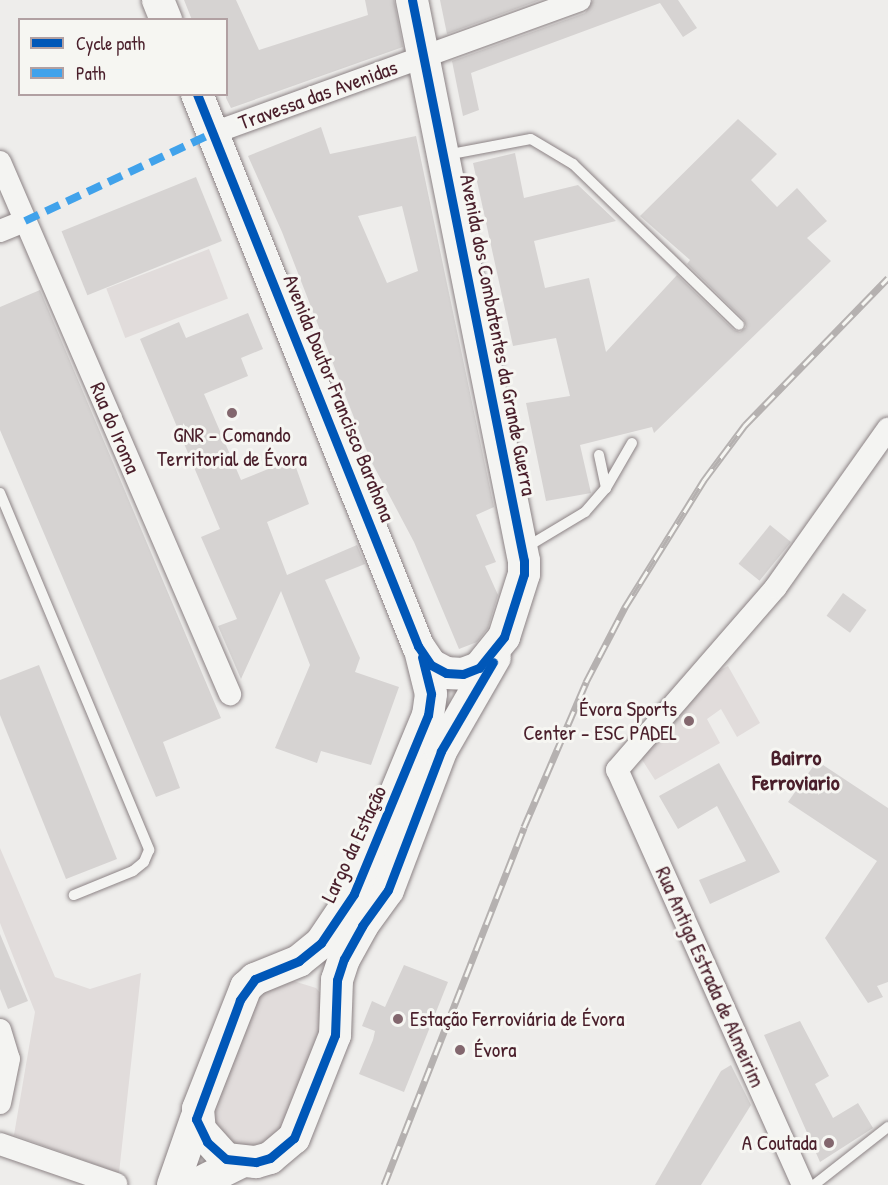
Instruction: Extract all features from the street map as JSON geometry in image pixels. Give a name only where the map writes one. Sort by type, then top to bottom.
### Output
[{"type":"street","points":[[158,0],[165,18]]},
{"type":"street","name":"Avenida dos Combatentes da Grande Guerra","points":[[412,0],[522,549],[524,574],[504,637],[479,668]]},
{"type":"street","name":"Travessa das Avenidas","points":[[213,133],[580,0]]},
{"type":"street","name":"Avenida Doutor Francisco Barahona","points":[[198,96],[418,646],[430,665],[446,673],[464,674],[479,668]]},
{"type":"street","name":"Rua do Iroma","points":[[0,162],[230,694]]},
{"type":"street","points":[[0,231],[25,221]]},
{"type":"street","name":"Rua Antiga Estrada de Almeirim","points":[[803,1185],[617,770],[776,587],[888,429]]},
{"type":"street","name":"Largo da Estação","points":[[195,1185],[241,1162],[270,1158],[294,1138],[337,1022],[337,980],[345,960],[388,890],[441,750],[504,637]]},
{"type":"street","name":"Largo da Estação","points":[[173,1185],[246,987],[270,973],[299,961],[331,930],[375,849],[428,715],[431,694],[418,646]]},
{"type":"street","points":[[270,973],[305,975],[322,984],[330,993],[337,1022]]},
{"type":"street","points":[[0,1030],[9,1059],[0,1103]]},
{"type":"street","points":[[196,1119],[219,1155],[241,1162]]},
{"type":"street","points":[[0,1144],[117,1184]]},
{"type":"lane","points":[[443,155],[531,139],[573,164],[739,325]]},
{"type":"lane","points":[[522,549],[585,512],[606,488],[632,443]]},
{"type":"lane","points":[[599,454],[606,488]]},
{"type":"lane","points":[[0,493],[149,850],[144,862],[133,871],[74,895]]},
{"type":"lane","points":[[814,1185],[888,1127]]},
{"type":"shaded area","points":[[209,249],[228,298],[125,338],[106,288]]},
{"type":"shaded area","name":"Évora Sports Center - ESC PADEL","points":[[728,666],[760,723],[737,737],[721,709],[707,719],[720,743],[655,780],[639,755],[716,672]]},
{"type":"shaded area","points":[[0,848],[55,977],[90,989],[141,973],[119,1173],[14,1135],[35,1012],[0,923]]},
{"type":"shaded area","points":[[287,979],[316,988],[325,998],[330,1017],[289,1133],[241,1155],[207,1131],[251,994]]},
{"type":"building","points":[[184,0],[236,0],[259,50],[368,15],[365,0],[394,0],[403,47],[231,108],[226,98],[228,96],[228,18],[191,18]]},
{"type":"building","points":[[440,0],[540,0],[447,34]]},
{"type":"building","points":[[593,0],[678,0],[697,28],[683,37],[660,3],[471,73],[479,110],[463,116],[452,61],[585,13]]},
{"type":"building","points":[[738,119],[777,154],[751,180],[777,207],[797,188],[827,221],[807,238],[831,261],[654,433],[652,427],[580,445],[591,493],[546,501],[526,403],[570,396],[556,338],[513,346],[473,163],[515,153],[524,198],[578,185],[616,221],[534,241],[545,288],[589,278],[606,352],[677,275],[734,330],[740,332],[746,327],[744,320],[687,264],[690,260],[640,216]]},
{"type":"building","points":[[321,127],[330,154],[416,136],[494,507],[476,515],[496,562],[485,566],[498,595],[488,628],[477,642],[459,649],[414,542],[370,459],[282,232],[248,156]],"holes":[[[402,206],[418,271],[387,283],[358,216]]]},
{"type":"building","points":[[196,177],[222,241],[87,295],[62,231]]},
{"type":"building","points":[[40,290],[221,718],[163,742],[180,788],[156,797],[0,430],[0,307]]},
{"type":"building","points":[[248,313],[263,349],[241,358],[248,376],[204,394],[241,480],[293,459],[309,504],[267,522],[287,575],[357,545],[365,564],[325,580],[360,658],[355,672],[399,687],[371,765],[321,751],[317,763],[275,748],[310,665],[281,591],[241,679],[218,626],[237,619],[201,537],[220,529],[140,339],[179,322],[186,338]]},
{"type":"building","points":[[770,525],[791,542],[760,581],[739,564]]},
{"type":"building","points":[[843,593],[866,610],[850,633],[827,616]]},
{"type":"building","points":[[39,665],[117,859],[66,879],[0,715],[0,680]]},
{"type":"building","points":[[817,761],[888,808],[888,982],[877,986],[883,997],[868,1003],[825,938],[877,861],[788,802]]},
{"type":"building","points":[[719,763],[780,872],[710,904],[699,880],[746,861],[717,806],[678,829],[659,796]]},
{"type":"building","points":[[0,934],[28,1001],[8,1009],[0,989]]},
{"type":"building","name":"Estação Ferroviária de Évora","points":[[404,965],[448,982],[404,1092],[359,1074],[375,1031],[362,1026],[372,1001],[385,1007]]},
{"type":"building","points":[[800,1021],[829,1076],[815,1084],[833,1118],[858,1103],[873,1128],[820,1162],[764,1035]]},
{"type":"building","points":[[731,1065],[751,1105],[701,1185],[655,1185],[721,1071]]},
{"type":"railway","points":[[384,1185],[524,827],[586,682],[625,607],[704,480],[745,425],[888,278]]},
{"type":"marked path","points":[[25,221],[213,133]]},
{"type":"cycle path","points":[[198,96],[418,646],[431,665],[446,673],[463,674],[479,668],[504,637],[524,574],[524,561],[412,0]]},
{"type":"cycle path","points":[[422,657],[431,694],[428,715],[354,894],[321,943],[299,961],[255,979],[240,1000],[196,1119],[207,1142],[226,1159],[256,1162],[270,1158],[294,1138],[335,1035],[337,980],[344,959],[362,926],[388,890],[441,751],[493,662]]},
{"type":"place","name":"GNR - Comando Territorial de Évora","points":[[232,413]]},
{"type":"place","name":"Évora Sports Center - ESC PADEL","points":[[689,721]]},
{"type":"place","name":"Estação Ferroviária de Évora","points":[[398,1019]]},
{"type":"place","name":"Évora","points":[[460,1050]]},
{"type":"place","name":"A Coutada","points":[[829,1143]]},
{"type":"district","name":"Bairro Ferroviario","points":[[796,770]]}]
